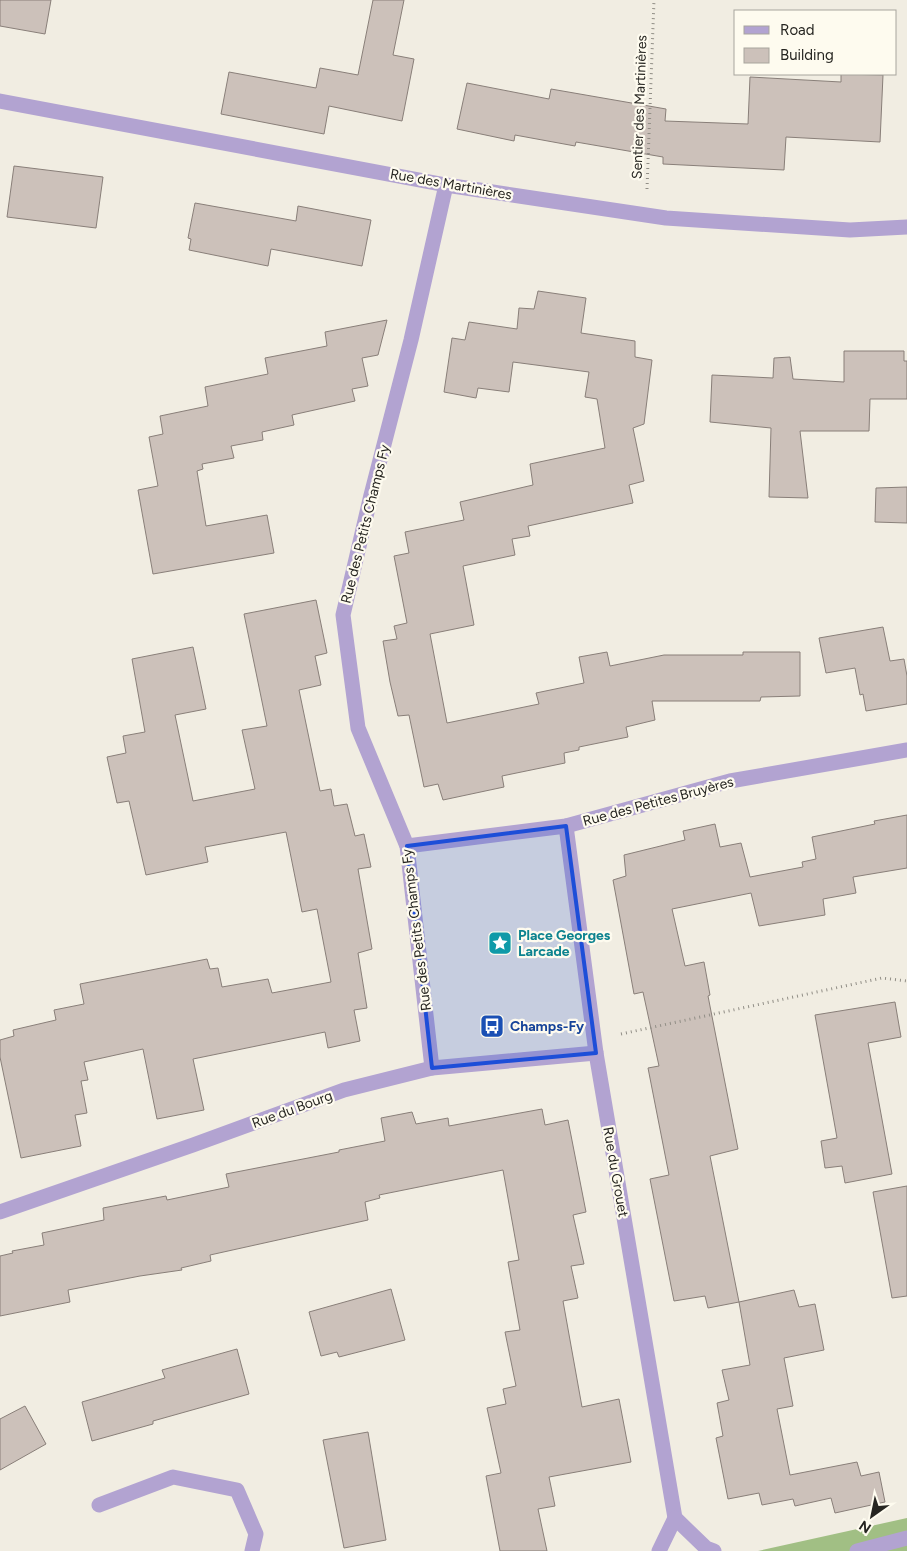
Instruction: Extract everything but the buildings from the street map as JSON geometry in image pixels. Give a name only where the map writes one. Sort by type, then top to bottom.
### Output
[{"type":"street","name":"Rue des Martinières","points":[[0,101],[446,185],[666,218],[850,230],[907,227]]},
{"type":"street","name":"Rue des Petits Champs Fy","points":[[432,1068],[407,846],[358,728],[343,615],[371,495],[411,340],[446,185]]},
{"type":"street","name":"Rue des Petites Bruyères","points":[[407,846],[566,826],[730,781],[907,750]]},
{"type":"street","name":"Rue du Grouet","points":[[566,826],[595,1046],[675,1518]]},
{"type":"street","name":"Rue du Bourg","points":[[0,1212],[344,1090],[432,1068],[595,1046]]},
{"type":"street","points":[[99,1505],[173,1477],[237,1490],[256,1534],[252,1551]]},
{"type":"street","points":[[659,1551],[675,1518],[706,1548],[714,1551]]},
{"type":"street","points":[[857,1551],[907,1538]]},
{"type":"path","name":"Sentier des Martinières","points":[[646,215],[654,0]]},
{"type":"path","points":[[595,1046],[882,978],[907,981]]},
{"type":"highlighted area","points":[[566,826],[596,1053],[432,1068],[407,846]]},
{"type":"green space","points":[[907,1518],[907,1551],[758,1551]]},
{"type":"place","name":"Place Georges Larcade","points":[[500,943]]},
{"type":"place","name":"Champs-Fy","points":[[492,1026]]}]
